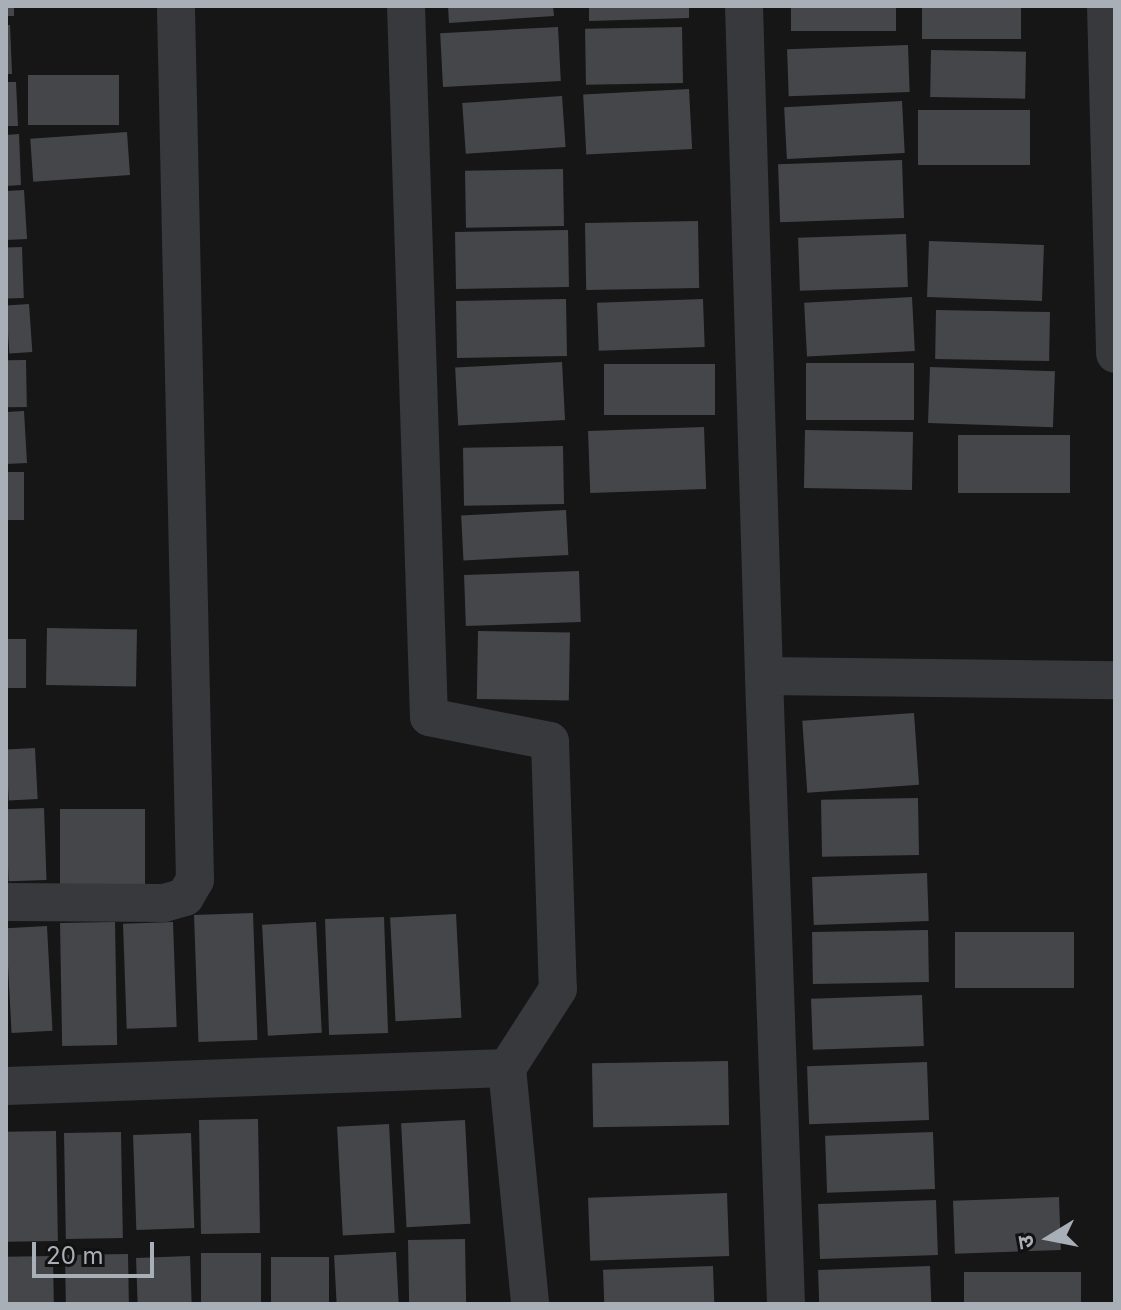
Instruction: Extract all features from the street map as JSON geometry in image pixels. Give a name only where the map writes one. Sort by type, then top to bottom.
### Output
[{"type":"street","points":[[6,902],[164,903],[185,897],[195,880],[176,6]]},
{"type":"street","points":[[406,6],[429,717],[550,741],[558,989],[507,1068],[530,1304]]},
{"type":"street","points":[[744,6],[786,1304]]},
{"type":"street","points":[[1106,6],[1115,354]]},
{"type":"street","points":[[764,676],[1115,680]]},
{"type":"street","points":[[6,1086],[507,1068]]},
{"type":"building","points":[[6,6],[14,6],[14,16],[6,16]]},
{"type":"building","points":[[448,6],[553,6],[554,16],[449,23]]},
{"type":"building","points":[[589,6],[689,6],[689,18],[589,21]]},
{"type":"building","points":[[791,6],[896,6],[896,31],[791,31]]},
{"type":"building","points":[[922,6],[1021,6],[1021,39],[922,39]]},
{"type":"building","points":[[6,25],[10,25],[12,74],[6,74]]},
{"type":"building","points":[[558,27],[561,81],[443,87],[440,33]]},
{"type":"building","points":[[682,27],[683,83],[586,85],[585,29]]},
{"type":"building","points":[[908,45],[910,92],[789,96],[787,49]]},
{"type":"building","points":[[931,50],[1026,52],[1025,99],[930,97]]},
{"type":"building","points":[[28,75],[119,75],[119,125],[28,125]]},
{"type":"building","points":[[6,82],[16,82],[18,126],[6,126]]},
{"type":"building","points":[[689,89],[692,149],[586,154],[583,95]]},
{"type":"building","points":[[562,96],[566,147],[466,154],[462,103]]},
{"type":"building","points":[[902,101],[905,153],[787,159],[784,107]]},
{"type":"building","points":[[918,110],[1030,110],[1030,165],[918,165]]},
{"type":"building","points":[[127,132],[130,175],[33,182],[30,139]]},
{"type":"building","points":[[19,134],[21,185],[6,186],[6,135]]},
{"type":"building","points":[[902,160],[904,218],[780,222],[778,164]]},
{"type":"building","points":[[563,169],[564,226],[466,228],[465,171]]},
{"type":"building","points":[[24,190],[27,239],[6,240],[6,191]]},
{"type":"building","points":[[698,221],[699,288],[586,290],[585,223]]},
{"type":"building","points":[[568,230],[569,287],[456,289],[455,232]]},
{"type":"building","points":[[906,234],[908,287],[800,291],[798,238]]},
{"type":"building","points":[[929,241],[1044,245],[1042,301],[927,297]]},
{"type":"building","points":[[22,247],[24,298],[8,299],[6,248]]},
{"type":"building","points":[[912,297],[915,351],[807,357],[804,303]]},
{"type":"building","points":[[566,299],[567,356],[457,358],[456,301]]},
{"type":"building","points":[[703,299],[705,347],[599,351],[597,303]]},
{"type":"building","points":[[29,304],[32,352],[9,353],[6,306]]},
{"type":"building","points":[[936,310],[1050,312],[1049,361],[935,359]]},
{"type":"building","points":[[6,360],[26,360],[27,407],[7,407]]},
{"type":"building","points":[[562,362],[565,420],[458,426],[455,368]]},
{"type":"building","points":[[806,363],[914,363],[914,420],[806,420]]},
{"type":"building","points":[[604,364],[715,364],[715,415],[604,415]]},
{"type":"building","points":[[930,367],[1055,371],[1053,427],[928,423]]},
{"type":"building","points":[[24,411],[27,463],[6,464],[6,412]]},
{"type":"building","points":[[704,427],[706,489],[590,493],[588,431]]},
{"type":"building","points":[[805,430],[913,432],[912,490],[804,488]]},
{"type":"building","points":[[958,435],[1070,435],[1070,493],[958,493]]},
{"type":"building","points":[[563,446],[564,504],[464,506],[463,448]]},
{"type":"building","points":[[6,472],[24,472],[24,520],[6,520]]},
{"type":"building","points":[[566,510],[568,555],[463,560],[461,515]]},
{"type":"building","points":[[579,571],[581,622],[466,626],[464,575]]},
{"type":"building","points":[[47,628],[137,630],[136,687],[46,685]]},
{"type":"building","points":[[478,631],[570,633],[569,701],[477,699]]},
{"type":"building","points":[[6,639],[26,639],[26,688],[6,688]]},
{"type":"building","points":[[914,713],[919,785],[807,793],[802,721]]},
{"type":"building","points":[[35,748],[38,799],[9,800],[6,750]]},
{"type":"building","points":[[918,798],[919,855],[822,857],[821,800]]},
{"type":"building","points":[[44,808],[47,880],[9,881],[6,809]]},
{"type":"building","points":[[60,809],[145,809],[145,884],[60,884]]},
{"type":"building","points":[[927,873],[929,921],[814,925],[812,877]]},
{"type":"building","points":[[253,913],[257,1040],[198,1042],[194,915]]},
{"type":"building","points":[[456,914],[461,1018],[396,1021],[390,917]]},
{"type":"building","points":[[384,917],[388,1033],[329,1035],[325,919]]},
{"type":"building","points":[[115,922],[117,1045],[62,1046],[60,923]]},
{"type":"building","points":[[173,922],[177,1027],[127,1029],[123,924]]},
{"type":"building","points":[[316,922],[322,1033],[268,1036],[262,925]]},
{"type":"building","points":[[47,926],[52,1031],[12,1033],[6,928]]},
{"type":"building","points":[[928,930],[929,982],[813,984],[812,932]]},
{"type":"building","points":[[955,932],[1074,932],[1074,988],[955,988]]},
{"type":"building","points":[[922,995],[924,1046],[813,1050],[811,999]]},
{"type":"building","points":[[728,1061],[729,1125],[593,1127],[592,1063]]},
{"type":"building","points":[[927,1062],[929,1120],[809,1124],[807,1066]]},
{"type":"building","points":[[258,1119],[260,1233],[201,1234],[199,1120]]},
{"type":"building","points":[[465,1120],[470,1224],[407,1227],[401,1123]]},
{"type":"building","points":[[389,1124],[395,1233],[343,1236],[337,1127]]},
{"type":"building","points":[[56,1131],[58,1241],[8,1242],[6,1132]]},
{"type":"building","points":[[121,1132],[123,1238],[66,1239],[64,1133]]},
{"type":"building","points":[[933,1132],[935,1189],[827,1193],[825,1136]]},
{"type":"building","points":[[191,1133],[194,1228],[136,1230],[133,1135]]},
{"type":"building","points":[[727,1193],[729,1256],[590,1261],[588,1198]]},
{"type":"building","points":[[1059,1197],[1061,1250],[955,1254],[953,1201]]},
{"type":"building","points":[[936,1200],[938,1255],[820,1259],[818,1204]]},
{"type":"building","points":[[465,1239],[466,1304],[409,1304],[408,1240]]},
{"type":"building","points":[[396,1252],[399,1304],[337,1304],[334,1255]]},
{"type":"building","points":[[201,1253],[261,1253],[261,1304],[201,1304]]},
{"type":"building","points":[[128,1254],[129,1304],[66,1304],[65,1255]]},
{"type":"building","points":[[53,1256],[54,1304],[7,1304],[6,1257]]},
{"type":"building","points":[[190,1256],[192,1304],[138,1304],[136,1258]]},
{"type":"building","points":[[271,1257],[329,1257],[329,1304],[271,1304]]},
{"type":"building","points":[[713,1266],[714,1304],[604,1304],[603,1270]]},
{"type":"building","points":[[930,1266],[931,1304],[819,1304],[818,1270]]},
{"type":"building","points":[[964,1272],[1081,1272],[1081,1304],[964,1304]]}]
